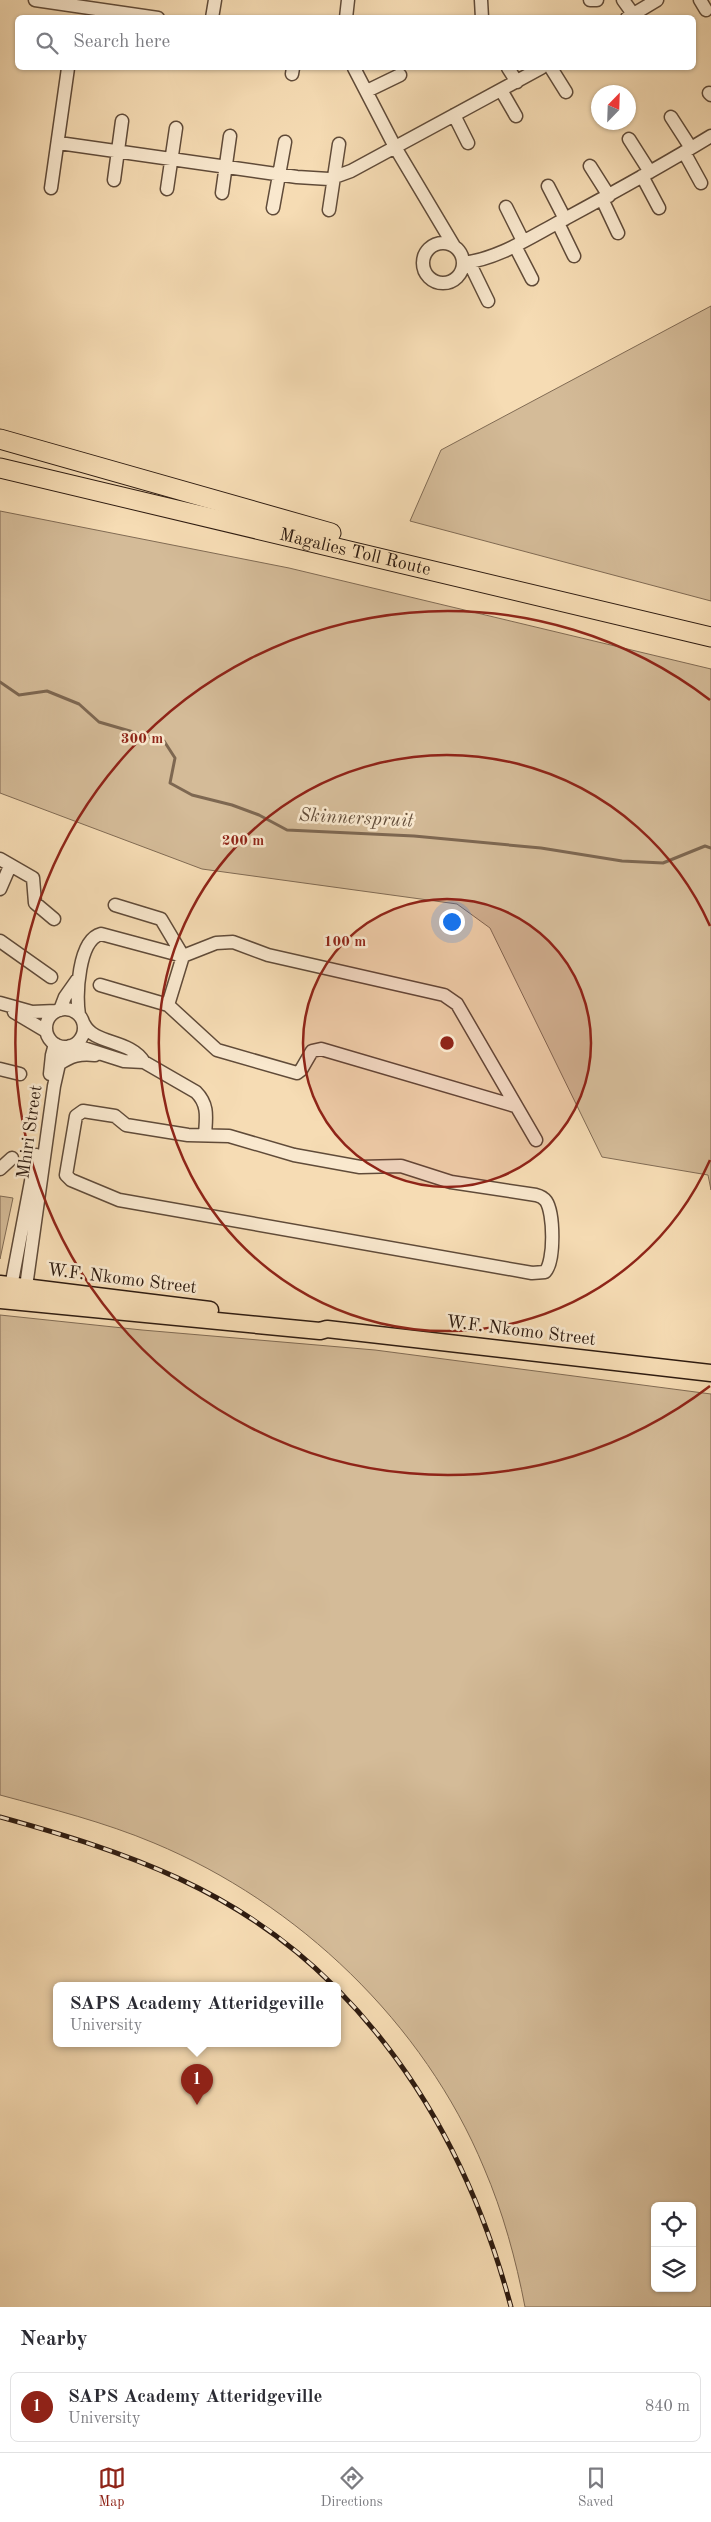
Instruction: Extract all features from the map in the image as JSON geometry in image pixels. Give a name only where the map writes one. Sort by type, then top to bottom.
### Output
[{"type":"highway","points":[[0,439],[387,554]]},
{"type":"highway","name":"Magalies Toll Route","points":[[0,458],[711,637]]},
{"type":"highway","name":"Magalies Toll Route","points":[[0,468],[711,626]]},
{"type":"highway","points":[[0,480],[387,554]]},
{"type":"main road","name":"W.F. Nkomo Street","points":[[12,1285],[298,1321],[321,1325],[327,1329]]},
{"type":"main road","name":"W.F. Nkomo Street","points":[[11,1302],[320,1331],[327,1329],[711,1373]]},
{"type":"street","points":[[35,0],[131,15]]},
{"type":"street","points":[[212,15],[215,0]]},
{"type":"street","points":[[346,15],[348,0]]},
{"type":"street","points":[[481,0],[482,15]]},
{"type":"street","points":[[590,0],[598,0]]},
{"type":"street","points":[[623,0],[638,14],[657,0]]},
{"type":"street","points":[[52,188],[68,70]]},
{"type":"street","points":[[355,70],[395,147],[488,301]]},
{"type":"street","points":[[509,70],[517,82]]},
{"type":"street","points":[[59,142],[317,179],[333,178],[351,171],[538,70]]},
{"type":"street","points":[[552,70],[566,92]]},
{"type":"street","points":[[366,91],[400,75]]},
{"type":"street","points":[[501,90],[516,116]]},
{"type":"street","points":[[454,115],[468,143]]},
{"type":"street","points":[[671,117],[688,150],[701,183]]},
{"type":"street","points":[[114,180],[122,121]]},
{"type":"street","points":[[167,189],[176,128]]},
{"type":"street","points":[[222,194],[230,136]]},
{"type":"street","points":[[466,263],[482,261],[519,243],[605,197],[711,136]]},
{"type":"street","points":[[629,139],[646,174],[659,208]]},
{"type":"street","points":[[273,208],[285,142]]},
{"type":"street","points":[[329,210],[339,144]]},
{"type":"street","points":[[590,166],[605,197],[618,233]]},
{"type":"street","points":[[548,186],[574,256]]},
{"type":"street","points":[[506,207],[532,279]]},
{"type":"street","points":[[439,222],[433,245],[424,256],[423,265],[428,276],[436,281],[448,283],[456,278],[466,263]]},
{"type":"street","points":[[433,245],[443,243],[454,246]]},
{"type":"street","points":[[0,889],[5,862],[33,878],[35,903],[54,919]]},
{"type":"street","points":[[115,905],[161,919],[183,956],[168,1005]]},
{"type":"street","points":[[72,1046],[83,1034],[77,1000],[78,978],[89,943],[93,937],[101,934],[183,956],[216,943],[234,942],[268,955],[444,995],[457,1004],[536,1140]]},
{"type":"street","points":[[0,941],[51,977]]},
{"type":"street","points":[[46,1031],[48,1019],[58,1010],[78,978]]},
{"type":"street","points":[[100,985],[168,1005],[217,1050],[234,1055],[296,1073],[301,1070],[312,1051],[321,1050],[515,1106]]},
{"type":"street","points":[[0,1003],[32,1012],[70,1010],[94,1034],[133,1049],[144,1062],[184,1084],[203,1099],[207,1108],[205,1135]]},
{"type":"street","points":[[0,1008],[18,1013],[46,1031],[56,1044],[72,1046],[124,1061],[144,1062]]},
{"type":"street","name":"Mhiri Street","points":[[12,1285],[42,1125],[52,1055],[56,1044]]},
{"type":"street","name":"Mhiri Street","points":[[12,1285],[45,1141],[59,1064],[62,1053],[72,1046]]},
{"type":"street","points":[[59,1064],[83,1054],[107,1056]]},
{"type":"street","points":[[0,1069],[20,1074]]},
{"type":"street","points":[[83,1111],[115,1116],[126,1125],[188,1135],[205,1135],[228,1136],[294,1155],[347,1165],[400,1166],[451,1182],[543,1197],[549,1208],[553,1254],[550,1267],[545,1272],[532,1273],[346,1238],[128,1202],[71,1180],[66,1175],[76,1116],[83,1111]]},
{"type":"street","points":[[0,1169],[12,1158]]},
{"type":"street","points":[[11,1302],[12,1285]]},
{"type":"shaded area","points":[[711,306],[711,601],[410,521],[441,450]]},
{"type":"shaded area","points":[[0,511],[289,568],[711,669],[711,1190],[708,1175],[602,1157],[490,928],[457,904],[202,869],[0,793]]},
{"type":"shaded area","points":[[0,1196],[13,1198],[0,1259]]},
{"type":"shaded area","points":[[0,1315],[142,1330],[375,1350],[711,1394],[711,2307],[525,2307],[503,2219],[484,2168],[458,2115],[427,2064],[391,2017],[350,1974],[306,1934],[258,1899],[207,1868],[154,1843],[78,1816],[0,1795]]},
{"type":"waterway","name":"Skinnerspruit","points":[[0,682],[19,695],[47,691],[79,704],[99,722],[164,741],[175,758],[170,783],[192,795],[232,805],[259,815],[287,830],[414,836],[541,848],[622,861],[663,863],[705,846],[711,848]]},
{"type":"railway","points":[[0,1817],[92,1845],[179,1879],[220,1900],[260,1924],[298,1953],[330,1982]]},
{"type":"railway","points":[[341,1993],[397,2059],[445,2136],[483,2219],[511,2307]]},
{"type":"place","name":"SAPS Academy Atteridgeville","points":[[197,2105]]}]
